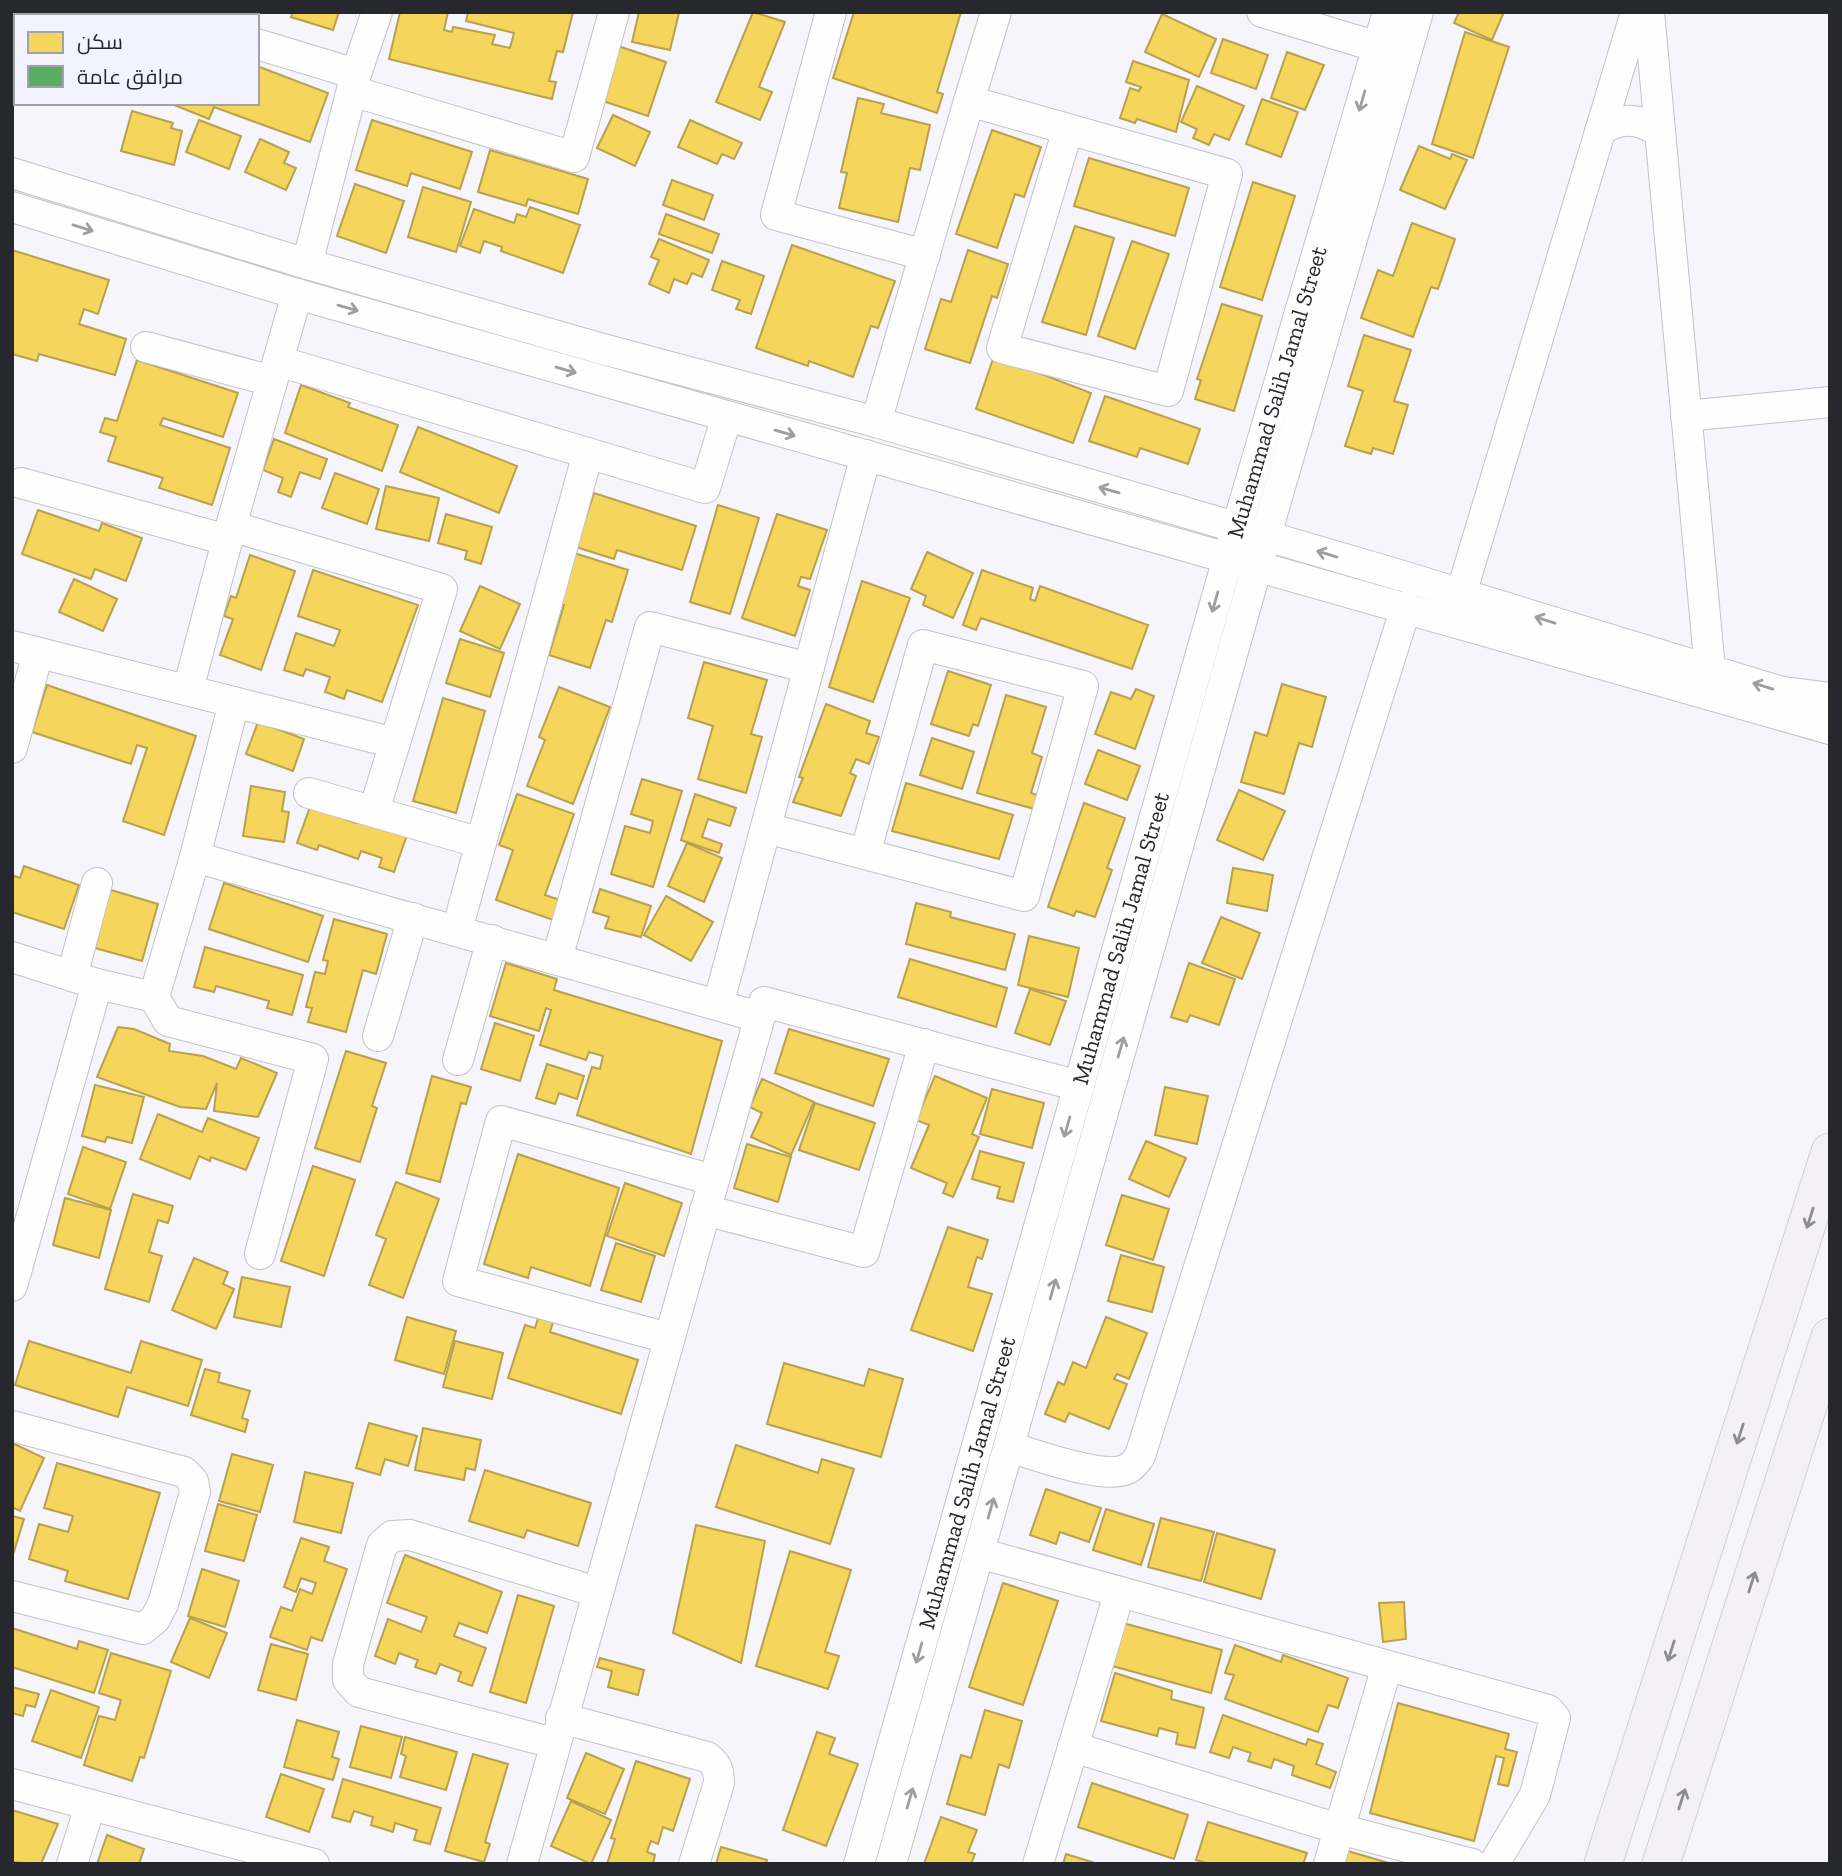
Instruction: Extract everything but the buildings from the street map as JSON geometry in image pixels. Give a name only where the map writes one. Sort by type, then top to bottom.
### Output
[{"type":"main road","points":[[1603,1864],[1830,1152]]},
{"type":"main road","points":[[1661,1864],[1830,1337]]},
{"type":"street","points":[[307,264],[354,82],[377,12]]},
{"type":"street","points":[[259,45],[354,82],[574,157],[614,12]]},
{"type":"street","points":[[831,12],[776,215],[925,255]]},
{"type":"street","points":[[876,422],[996,12]]},
{"type":"street","points":[[1262,12],[1378,47]]},
{"type":"street","name":"Muhammad Salih Jamal Street","points":[[859,1864],[1228,558],[1388,12]]},
{"type":"street","name":"Muhammad Salih Jamal Street","points":[[891,1864],[1257,566],[1418,12]]},
{"type":"street","points":[[1461,594],[1636,12]]},
{"type":"street","points":[[1648,12],[1710,670]]},
{"type":"street","points":[[970,101],[1068,128],[1227,174],[1168,391],[1002,348],[1068,128]]},
{"type":"street","points":[[1600,131],[1625,120],[1644,123],[1660,133]]},
{"type":"street","points":[[12,173],[307,264],[599,348],[876,422],[1237,527],[1782,692],[1830,698]]},
{"type":"street","points":[[12,207],[297,294],[1830,729]]},
{"type":"street","points":[[188,691],[229,533],[297,294]]},
{"type":"street","points":[[146,346],[275,371],[588,453],[705,488],[727,416]]},
{"type":"street","points":[[1686,416],[1830,402]]},
{"type":"street","points":[[457,930],[588,453]]},
{"type":"street","points":[[718,1005],[866,456]]},
{"type":"street","points":[[20,483],[229,533],[442,589],[374,811]]},
{"type":"street","points":[[1009,1447],[1097,1471],[1118,1472],[1130,1468],[1140,1456],[1406,607]]},
{"type":"street","points":[[557,959],[650,628],[809,668]]},
{"type":"street","points":[[766,828],[1024,896],[1083,686],[923,645],[865,854]]},
{"type":"street","points":[[12,748],[25,649],[395,743]]},
{"type":"street","points":[[154,997],[195,858],[234,702]]},
{"type":"street","points":[[309,793],[481,844]]},
{"type":"street","points":[[195,858],[759,1017]]},
{"type":"street","points":[[12,1286],[85,980],[97,883]]},
{"type":"street","points":[[378,1036],[413,918]]},
{"type":"street","points":[[458,1059],[492,940]]},
{"type":"street","points":[[12,957],[85,980],[154,997],[168,1021],[313,1059],[260,1254]]},
{"type":"street","points":[[522,1864],[557,1730],[764,1002],[1079,1086]]},
{"type":"street","points":[[705,1210],[864,1252],[923,1044]]},
{"type":"street","points":[[668,1338],[458,1281],[501,1121],[713,1181]]},
{"type":"street","points":[[12,1426],[184,1472],[193,1481],[195,1492],[163,1604],[155,1619],[143,1629],[12,1596]]},
{"type":"street","points":[[597,1592],[410,1535],[393,1536],[382,1545],[348,1664],[348,1680],[359,1692],[707,1757],[713,1761],[719,1774],[719,1783],[694,1864]]},
{"type":"street","points":[[979,1553],[1119,1594],[1548,1710],[1555,1718],[1535,1795],[1494,1864]]},
{"type":"street","points":[[1038,1864],[1119,1594]]},
{"type":"street","points":[[1329,1864],[1387,1666]]},
{"type":"street","points":[[1073,1747],[1339,1829],[1472,1864]]},
{"type":"street","points":[[12,1784],[311,1863]]},
{"type":"street","points":[[72,1864],[90,1806]]}]
